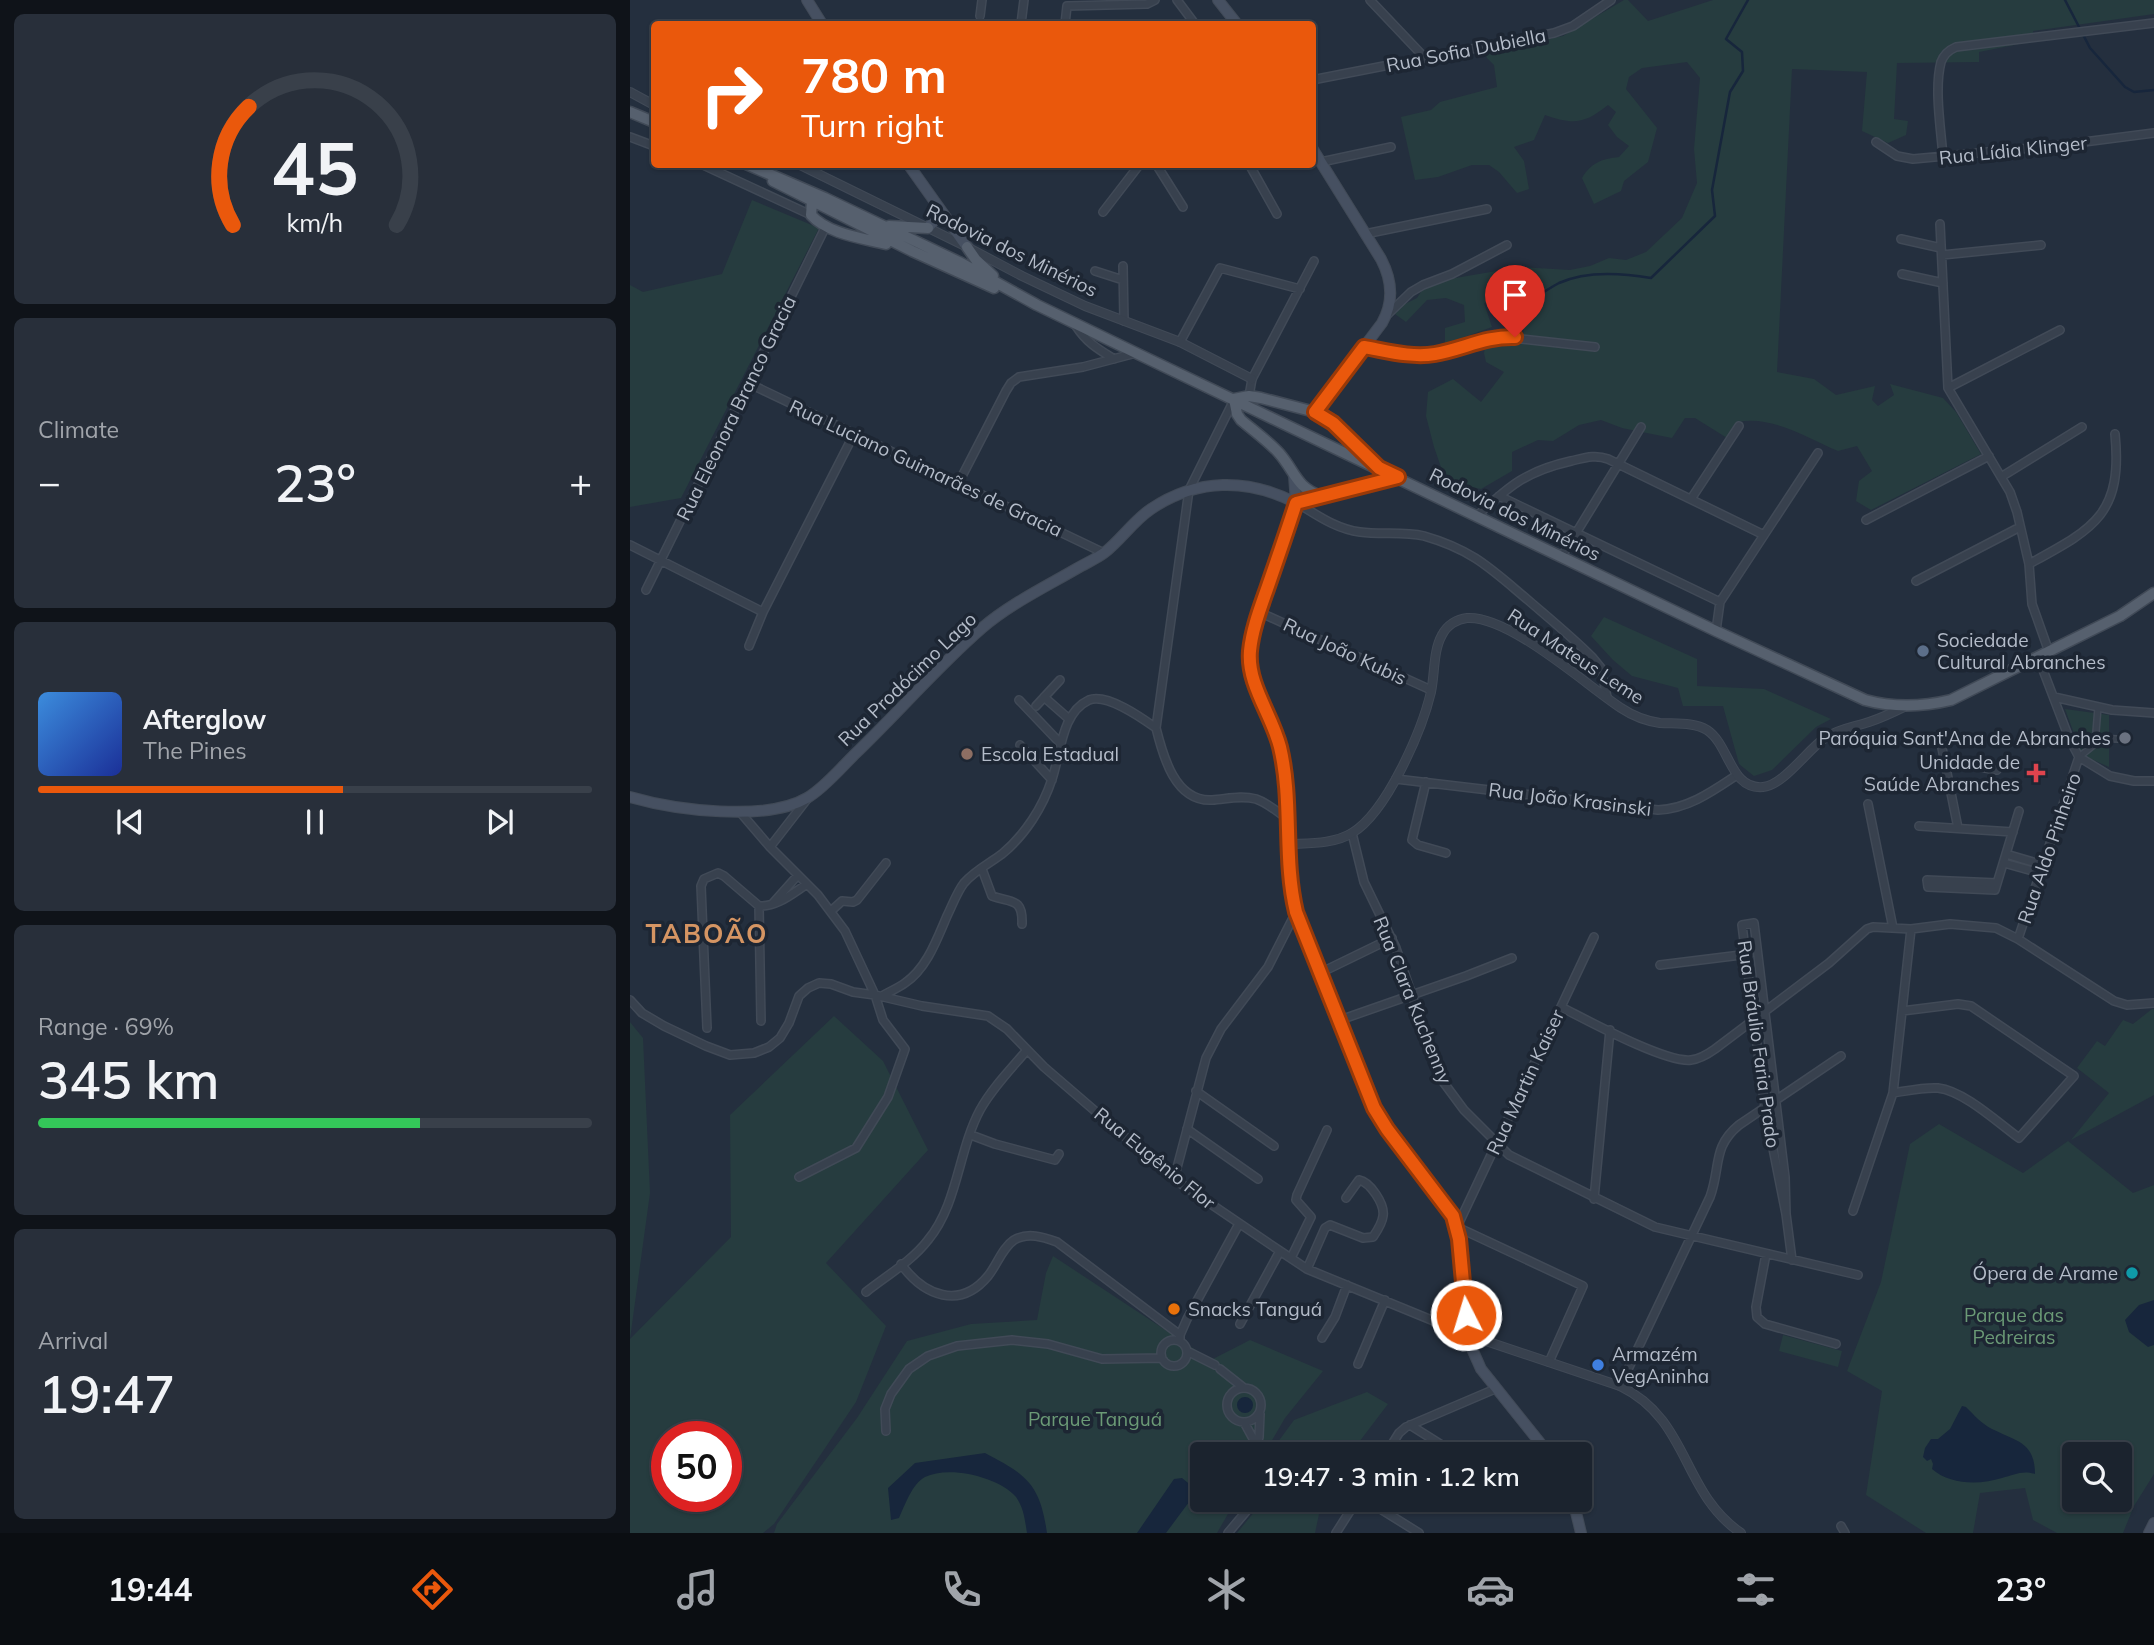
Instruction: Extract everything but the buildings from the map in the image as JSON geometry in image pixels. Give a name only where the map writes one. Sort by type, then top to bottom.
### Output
[{"type":"main road","points":[[807,0],[820,21]]},
{"type":"main road","points":[[1218,0],[1235,21]]},
{"type":"main road","points":[[630,112],[651,121]]},
{"type":"main road","points":[[1315,412],[1386,316],[1390,295],[1388,275],[1381,258],[1316,154]]},
{"type":"main road","name":"Rodovia dos Minérios","points":[[751,168],[792,192],[912,251],[1037,304]]},
{"type":"main road","name":"Rodovia dos Minérios","points":[[754,168],[825,198],[959,262],[1074,323],[1716,631],[1866,700],[1906,706]]},
{"type":"main road","points":[[911,168],[967,247],[984,267],[1011,291]]},
{"type":"main road","points":[[792,192],[811,215],[827,226],[912,251]]},
{"type":"main road","points":[[811,215],[812,202],[825,198]]},
{"type":"main road","points":[[883,226],[928,228],[937,216],[937,208]]},
{"type":"main road","points":[[827,226],[842,216]]},
{"type":"main road","points":[[948,268],[959,262],[967,247]]},
{"type":"main road","points":[[1321,496],[1305,489],[1278,453],[1241,420],[1234,399],[1250,396],[1315,412],[1333,423],[1379,468]]},
{"type":"main road","points":[[1294,476],[1296,503],[1259,612],[1250,649],[1251,670],[1280,746],[1286,779],[1292,890],[1296,912],[1381,1120],[1446,1206],[1457,1227],[1468,1335],[1476,1360],[1495,1389],[1539,1442]]},
{"type":"main road","points":[[1296,503],[1398,477]]},
{"type":"main road","name":"Rua Prodócimo Lago","points":[[630,797],[683,808],[740,812],[775,808],[808,798],[985,626],[1015,604],[1104,553],[1150,510],[1189,490],[1210,485],[1255,487],[1296,503]]},
{"type":"main road","points":[[1906,706],[1951,700],[2120,616],[2154,593]]},
{"type":"main road","points":[[1576,1512],[1581,1533]]},
{"type":"main road","points":[[2149,1533],[2154,1523]]},
{"type":"street","points":[[980,16],[982,0]]},
{"type":"street","points":[[1021,21],[1024,0]]},
{"type":"street","points":[[1065,21],[1067,6],[1147,4],[1155,0]]},
{"type":"street","points":[[1177,0],[1193,21]]},
{"type":"street","points":[[1370,0],[1425,58]]},
{"type":"street","name":"Rua Sofia Dubiella","points":[[1316,79],[1564,30],[1611,0]]},
{"type":"street","points":[[1943,157],[1939,83],[1944,57],[1956,47],[2154,23]]},
{"type":"street","points":[[630,92],[651,103]]},
{"type":"street","name":"Rua Lídia Klinger","points":[[1876,142],[1905,159],[2053,146],[2154,133]]},
{"type":"street","points":[[630,137],[651,145]]},
{"type":"street","points":[[1321,162],[1391,147]]},
{"type":"street","points":[[710,168],[811,215]]},
{"type":"street","name":"Rodovia dos Minérios","points":[[805,168],[1085,306],[1180,342],[1252,379]]},
{"type":"street","points":[[1103,212],[1137,168]]},
{"type":"street","points":[[1159,168],[1183,206]]},
{"type":"street","points":[[1251,168],[1277,214]]},
{"type":"street","points":[[1365,234],[1487,209]]},
{"type":"street","points":[[1940,224],[1948,388],[2010,492],[2029,564],[2032,604],[2049,652]]},
{"type":"street","name":"Rua Eleonora Branco Gracia","points":[[646,590],[827,226]]},
{"type":"street","points":[[1901,239],[1941,251],[2041,245]]},
{"type":"street","points":[[1386,316],[1411,292],[1507,245]]},
{"type":"street","points":[[1250,396],[1252,379],[1314,261]]},
{"type":"street","points":[[1123,266],[1124,321]]},
{"type":"street","points":[[1180,342],[1220,268],[1300,289]]},
{"type":"street","points":[[1095,271],[1123,280]]},
{"type":"street","points":[[1902,274],[1943,284]]},
{"type":"street","points":[[1074,323],[1084,339],[1114,359]]},
{"type":"street","points":[[1948,388],[2060,330]]},
{"type":"street","points":[[1364,347],[1423,356],[1503,337],[1595,347]]},
{"type":"street","points":[[958,484],[1012,383],[1020,377],[1083,367],[1136,352]]},
{"type":"street","name":"Rua Luciano Guimarães de Gracia","points":[[748,383],[1104,553]]},
{"type":"street","points":[[1234,399],[1189,490],[1156,728],[1162,752],[1184,791],[1204,800],[1237,797],[1254,799],[1267,804],[1289,820]]},
{"type":"street","points":[[1691,499],[1739,426]]},
{"type":"street","points":[[1562,556],[1641,427]]},
{"type":"street","points":[[2001,477],[2082,427]]},
{"type":"street","points":[[749,646],[853,434]]},
{"type":"street","points":[[2029,564],[2086,531],[2102,512],[2116,480],[2118,457],[2115,434]]},
{"type":"street","points":[[1716,631],[1720,602],[1818,453]]},
{"type":"street","points":[[1478,515],[1525,476],[1560,463],[1595,456],[1619,464],[1764,535]]},
{"type":"street","points":[[1866,520],[1989,456]]},
{"type":"street","name":"Rodovia dos Minérios","points":[[1499,496],[1720,602]]},
{"type":"street","name":"Rua Prodócimo Lago","points":[[1296,503],[1345,529],[1423,536],[1453,546],[1479,559],[1592,657],[1601,668],[1607,697]]},
{"type":"street","points":[[1916,581],[2020,527]]},
{"type":"street","points":[[630,545],[764,612]]},
{"type":"street","name":"Rua João Kubis","points":[[1259,612],[1431,690]]},
{"type":"street","name":"Rua Mateus Leme","points":[[1352,834],[1374,811],[1396,779],[1425,711],[1440,638],[1451,624],[1469,618],[1490,622],[1513,633],[1640,718],[1660,723],[1692,725],[1707,730],[1720,745],[1737,775]]},
{"type":"street","points":[[2038,657],[2079,757],[2110,776],[2134,781],[2154,781]]},
{"type":"street","points":[[1036,706],[1060,680]]},
{"type":"street","points":[[1044,697],[1069,719]]},
{"type":"street","points":[[2054,697],[2098,707],[2154,713]]},
{"type":"street","points":[[1019,699],[1062,744]]},
{"type":"street","points":[[878,995],[906,983],[920,968],[933,949],[964,883],[1005,852],[1028,826],[1052,780],[1069,719],[1078,707],[1092,699],[1105,700],[1139,716],[1156,728]]},
{"type":"street","points":[[1737,775],[1745,784],[1768,786],[1775,783],[1830,734],[1906,706]]},
{"type":"street","points":[[2079,757],[2095,744],[2098,707]]},
{"type":"street","points":[[2095,738],[2118,739]]},
{"type":"street","points":[[1941,743],[1958,828]]},
{"type":"street","points":[[1020,745],[1052,780]]},
{"type":"street","name":"Rua Aldo Pinheiro","points":[[2018,939],[2079,757]]},
{"type":"street","points":[[1945,761],[1997,770]]},
{"type":"street","name":"Rua João Krasinski","points":[[1396,779],[1658,810],[1690,803],[1737,775]]},
{"type":"street","points":[[1426,782],[1412,840],[1418,845],[1446,853]]},
{"type":"street","points":[[770,847],[808,798]]},
{"type":"street","points":[[1868,804],[1893,928]]},
{"type":"street","points":[[1997,883],[1927,880],[1928,887],[1995,890],[2019,811]]},
{"type":"street","points":[[740,812],[831,911],[845,931],[878,995],[883,1020],[905,1049],[888,1097],[856,1148],[799,1177]]},
{"type":"street","points":[[1919,826],[2013,832]]},
{"type":"street","points":[[1290,844],[1327,841],[1352,834]]},
{"type":"street","name":"Rua Clara Kuchenny","points":[[1352,834],[1364,883],[1392,938],[1444,1083],[1456,1101],[1496,1143],[1516,1159],[1655,1227],[1858,1275]]},
{"type":"street","points":[[2006,854],[2043,865]]},
{"type":"street","points":[[831,911],[842,901],[857,900],[886,863]]},
{"type":"street","points":[[2004,863],[2040,873]]},
{"type":"street","points":[[982,869],[992,896],[1014,901],[1020,906],[1022,924]]},
{"type":"street","points":[[707,1028],[701,886],[704,879],[718,873],[759,906],[767,907],[786,893],[807,884]]},
{"type":"street","points":[[786,893],[798,875]]},
{"type":"street","points":[[759,906],[761,1021]]},
{"type":"street","points":[[1174,1180],[1202,1069],[1216,1037],[1268,967],[1296,912]]},
{"type":"street","name":"Rua Bráulio Faria Prado","points":[[1786,1214],[1785,1177],[1754,923],[1742,925],[1765,1108],[1786,1214],[1792,1260]]},
{"type":"street","points":[[1561,1007],[1666,1056],[1690,1060],[1708,1054],[1754,1020],[1840,955],[1867,929],[1911,929],[1950,924],[1989,927],[2007,933],[2114,1001],[2127,1004],[2154,1003]]},
{"type":"street","points":[[1853,1212],[1893,1093],[1911,929]]},
{"type":"street","name":"Rua Martin Kaiser","points":[[1457,1227],[1594,937]]},
{"type":"street","points":[[1320,974],[1392,938]]},
{"type":"street","points":[[1660,965],[1758,953]]},
{"type":"street","points":[[1340,1020],[1512,958]]},
{"type":"street","name":"Rua Eugênio Flor","points":[[630,1000],[642,1013],[664,1026],[730,1055],[754,1054],[769,1047],[780,1038],[789,1023],[799,996],[820,983],[922,1006],[988,1016],[1007,1029],[1044,1068],[1174,1180],[1307,1269],[1468,1335],[1620,1386],[1647,1403],[1665,1422],[1711,1506],[1741,1533]]},
{"type":"street","points":[[1893,1093],[1932,1088],[1949,1090],[2019,1138],[2074,1076],[1971,1006],[1958,1004],[1902,1011]]},
{"type":"street","points":[[1594,1199],[1610,1030]]},
{"type":"street","points":[[866,1292],[919,1250],[938,1226],[980,1110],[1000,1081],[1027,1050]]},
{"type":"street","points":[[1620,1386],[1713,1188],[1721,1145],[1732,1131],[1841,1056]]},
{"type":"street","points":[[1196,1091],[1274,1146]]},
{"type":"street","points":[[1186,1129],[1258,1179]]},
{"type":"street","points":[[1291,1258],[1311,1217],[1296,1200],[1297,1195],[1326,1130]]},
{"type":"street","points":[[971,1135],[1055,1160],[1059,1154]]},
{"type":"street","points":[[1307,1269],[1325,1228],[1330,1225],[1363,1238],[1373,1237],[1379,1228],[1382,1208],[1367,1182],[1359,1180],[1346,1198]]},
{"type":"street","points":[[1187,1351],[1183,1362],[1177,1366],[1166,1363],[1161,1349],[1165,1343],[1180,1338],[1239,1224]]},
{"type":"street","points":[[1457,1227],[1583,1286],[1549,1363]]},
{"type":"street","points":[[901,1264],[911,1278],[923,1287],[943,1295],[960,1295],[975,1289],[989,1275],[1014,1240],[1038,1236],[1056,1242],[1180,1338],[1187,1351],[1217,1367],[1244,1388]]},
{"type":"street","points":[[1240,1324],[1280,1251]]},
{"type":"street","points":[[1766,1254],[1756,1307],[1758,1317],[1765,1324],[1836,1344]]},
{"type":"street","points":[[1322,1338],[1335,1317],[1347,1285]]},
{"type":"street","points":[[1358,1364],[1385,1300]]},
{"type":"street","points":[[886,1431],[886,1409],[891,1394],[909,1369],[928,1356],[957,1346],[1013,1340],[1048,1344],[1102,1359],[1162,1358]]},
{"type":"street","points":[[1257,1442],[1261,1409],[1259,1397],[1251,1389],[1244,1388],[1233,1392],[1227,1402],[1227,1409],[1234,1419],[1244,1422],[1254,1419],[1261,1409]]},
{"type":"street","points":[[1393,1442],[1399,1433],[1410,1425],[1495,1389]]},
{"type":"street","points":[[1244,1422],[1256,1442]]},
{"type":"street","points":[[1410,1425],[1437,1442]]},
{"type":"street","points":[[1228,1533],[1245,1512]]},
{"type":"street","points":[[1336,1533],[1349,1512]]},
{"type":"street","points":[[1385,1512],[1419,1533]]},
{"type":"green space","points":[[1628,0],[1648,21],[1713,0],[2154,0],[2154,14],[2033,31],[2034,41],[1979,52],[1979,62],[1897,63],[1894,119],[1908,121],[1906,135],[1888,143],[1862,131],[1867,72],[1792,69],[1777,372],[1814,379],[1836,395],[1875,386],[1872,400],[1878,406],[1894,395],[1890,384],[1943,398],[1956,412],[1981,454],[1871,510],[1856,501],[1859,481],[1872,471],[1857,446],[1838,451],[1789,429],[1764,422],[1738,422],[1727,438],[1695,418],[1685,418],[1672,438],[1622,428],[1601,420],[1579,425],[1553,441],[1538,440],[1512,452],[1512,471],[1481,489],[1461,485],[1444,476],[1426,416],[1428,392],[1453,379],[1481,402],[1504,372],[1486,362],[1486,343],[1523,343],[1524,317],[1516,307],[1484,303],[1492,327],[1445,344],[1445,328],[1465,322],[1464,305],[1446,298],[1427,300],[1406,322],[1395,314],[1403,305],[1417,298],[1424,287],[1438,281],[1520,267],[1570,270],[1609,258],[1626,260],[1646,252],[1682,218],[1697,183],[1694,149],[1700,78],[1687,62],[1642,68],[1629,77],[1626,89],[1657,128],[1648,162],[1624,181],[1621,191],[1594,204],[1582,178],[1585,173],[1593,165],[1619,157],[1629,146],[1617,137],[1608,125],[1616,112],[1608,105],[1592,116],[1578,121],[1545,115],[1534,140],[1514,147],[1524,161],[1529,189],[1517,193],[1499,172],[1489,165],[1472,165],[1438,177],[1415,180],[1401,117],[1431,110],[1440,102],[1497,87],[1494,65],[1484,52],[1563,36]]},
{"type":"green space","points":[[752,200],[819,228],[681,498],[630,507],[630,285],[643,292],[722,274]]},
{"type":"green space","points":[[1604,617],[1697,659],[1697,686],[1764,689],[1831,719],[1816,727],[1772,770],[1754,776],[1739,764],[1723,706],[1683,706],[1678,688],[1632,676],[1591,636]]},
{"type":"green space","points":[[2065,709],[2109,715],[2109,767],[2082,755]]},
{"type":"green space","points":[[2152,1009],[2154,1095],[2071,1140],[2109,1093],[2077,1068],[2097,1041],[2105,1046],[2123,1020],[2133,1024]]},
{"type":"green space","points":[[834,1016],[883,1061],[928,1150],[826,1263],[886,1326],[856,1402],[774,1524],[763,1533],[630,1533],[630,1339],[731,1237],[730,1115]]},
{"type":"green space","points":[[630,1022],[643,1038],[650,1193],[630,1339]]},
{"type":"green space","name":"Parque das Pedreiras","points":[[1939,1124],[2023,1173],[2068,1141],[2133,1193],[2154,1185],[2154,1474],[2132,1511],[2132,1442],[2062,1442],[2062,1512],[2132,1512],[2123,1533],[2057,1533],[2033,1520],[2025,1488],[1980,1493],[1973,1533],[1926,1533],[1866,1495],[1882,1391],[1847,1371],[1881,1282],[1910,1144]]},
{"type":"green space","name":"Parque Tanguá","points":[[1053,1256],[1211,1360],[1250,1340],[1323,1371],[1285,1418],[1271,1442],[1190,1442],[1190,1512],[1229,1512],[1217,1533],[774,1533],[777,1524],[857,1418],[907,1341],[971,1324],[1037,1320],[1046,1273]]},
{"type":"green space","points":[[1783,1335],[1842,1351],[1838,1367],[1779,1351]]},
{"type":"green space","points":[[1367,1392],[1388,1404],[1359,1442],[1278,1442],[1294,1420]]},
{"type":"green space","points":[[1254,1512],[1319,1512],[1315,1533],[1237,1533]]},
{"type":"water","points":[[2154,1300],[2154,1345],[2148,1347],[2129,1332],[2125,1320],[2139,1305]]},
{"type":"water","points":[[1245,1397],[1251,1399],[1251,1411],[1245,1413],[1239,1411],[1237,1405],[1239,1399]]},
{"type":"water","points":[[1962,1406],[1988,1427],[2016,1440],[2028,1449],[2032,1455],[2035,1474],[2022,1473],[1984,1482],[1966,1482],[1947,1478],[1932,1469],[1931,1459],[1927,1461],[1923,1457],[1925,1448],[1931,1439],[1938,1439],[1950,1429]]},
{"type":"water","points":[[985,1453],[1011,1468],[1029,1483],[1040,1503],[1047,1533],[1027,1533],[1021,1506],[1008,1490],[986,1479],[960,1473],[935,1474],[920,1480],[899,1518],[891,1520],[888,1488],[915,1463]]},
{"type":"water","points":[[1182,1478],[1190,1485],[1190,1501],[1166,1533],[1137,1533],[1174,1479]]},
{"type":"waterway","points":[[1535,297],[1559,283],[1593,274],[1651,278],[1715,216],[1712,190],[1730,92],[1743,71],[1742,52],[1726,39],[1748,0]]},
{"type":"waterway","points":[[2065,0],[2090,48],[2125,87],[2134,92],[2154,90]]},
{"type":"place","name":"Sociedade Cultural Abranches","points":[[1923,651]]},
{"type":"place","name":"Paróquia Sant'Ana de Abranches","points":[[2125,738]]},
{"type":"place","name":"Escola Estadual","points":[[967,754]]},
{"type":"place","name":"Unidade de Saúde Abranches","points":[[2036,773]]},
{"type":"place","name":"Ópera de Arame","points":[[2132,1273]]},
{"type":"place","name":"Snacks Tanguá","points":[[1174,1309]]},
{"type":"place","name":"Armazém VegAninha","points":[[1598,1365]]},
{"type":"district","name":"TABOÃO","points":[[707,934]]},
{"type":"route","points":[[1466,1315],[1459,1239],[1453,1216],[1374,1108],[1296,912],[1292,890],[1286,779],[1276,732],[1251,670],[1250,649],[1259,612],[1296,503],[1398,477],[1379,468],[1341,430],[1315,412],[1364,347],[1423,356],[1489,339],[1515,337]]}]
